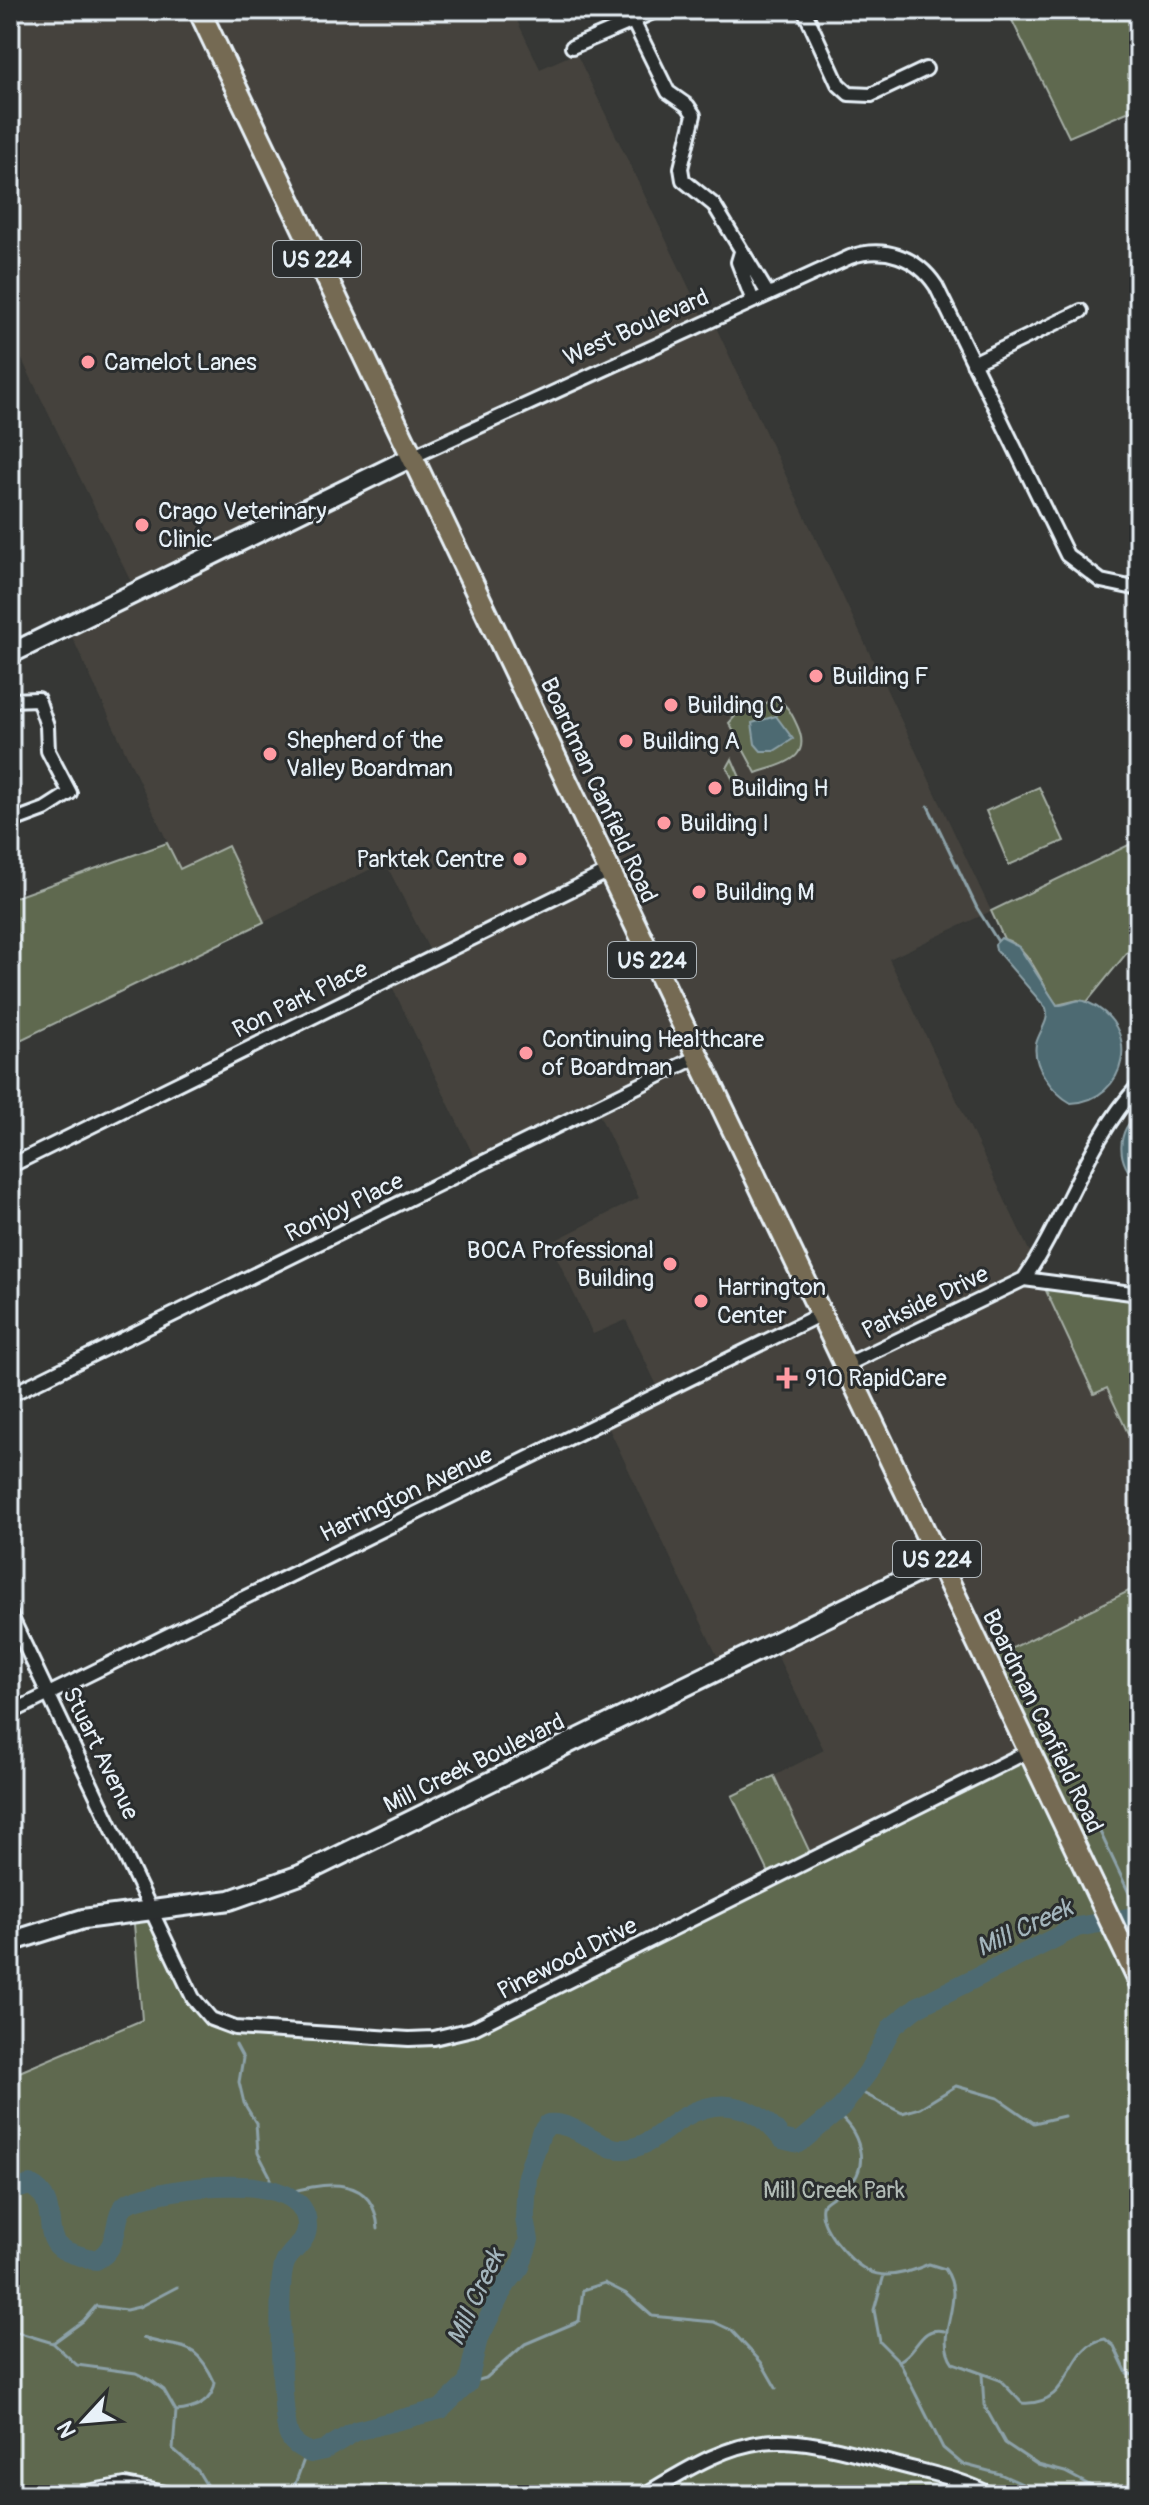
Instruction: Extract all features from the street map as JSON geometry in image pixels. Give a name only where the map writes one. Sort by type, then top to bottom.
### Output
[{"type":"main road","name":"Boardman Canfield Road","points":[[199,10],[1139,1981]]},
{"type":"street","points":[[572,47],[657,10]]},
{"type":"street","points":[[804,10],[838,84],[849,94],[871,95],[926,69]]},
{"type":"street","points":[[633,21],[668,92],[688,106],[694,115],[681,168],[683,180],[714,205],[741,252],[749,258],[768,294]]},
{"type":"street","points":[[741,252],[738,262],[753,301]]},
{"type":"street","name":"West Boulevard","points":[[10,654],[412,457],[857,254],[881,252],[898,255],[919,266],[931,279],[1067,555],[1101,581],[1139,589]]},
{"type":"street","points":[[973,363],[1081,311]]},
{"type":"street","points":[[10,700],[38,699],[47,726],[48,751],[70,793],[45,809],[10,822]]},
{"type":"street","name":"Ron Park Place","points":[[10,1166],[609,871]]},
{"type":"street","name":"Ronjoy Place","points":[[10,1395],[697,1057]]},
{"type":"street","points":[[1139,1085],[1097,1139],[1051,1236],[1024,1279],[1139,1294]]},
{"type":"street","name":"Parkside Drive","points":[[846,1365],[1024,1279]]},
{"type":"street","name":"Harrington Avenue","points":[[10,1713],[821,1314]]},
{"type":"street","name":"Mill Creek Boulevard","points":[[10,1942],[83,1919],[230,1900],[300,1875],[939,1562]]},
{"type":"street","name":"Stuart Avenue","points":[[10,1614],[152,1910]]},
{"type":"street","name":"Pinewood Drive","points":[[152,1910],[193,1998],[202,2011],[219,2024],[409,2039],[455,2035],[487,2023],[1029,1751]]},
{"type":"street","points":[[644,2495],[719,2452],[764,2440],[791,2439],[825,2444],[922,2471],[991,2495]]},
{"type":"street","points":[[70,2495],[125,2485],[176,2495]]},
{"type":"shaded area","points":[[10,10],[512,10],[540,69],[576,53],[705,321],[712,319],[991,911],[889,959],[1035,1263],[1025,1279],[1041,1280],[1094,1394],[1107,1388],[1139,1457],[1139,1586],[986,1661],[1029,1751],[814,1859],[774,1776],[824,1750],[772,1645],[723,1668],[605,1420],[660,1392],[626,1320],[593,1334],[550,1243],[639,1198],[596,1108],[478,1165],[389,980],[433,957],[385,862],[264,922],[228,846],[180,869],[67,626],[136,592],[10,335]]},
{"type":"green space","points":[[1007,10],[1139,10],[1139,107],[1069,137]]},
{"type":"green space","points":[[776,699],[792,715],[801,735],[801,745],[794,758],[756,773],[729,723],[736,715]]},
{"type":"green space","points":[[732,759],[745,789],[739,792],[727,768]]},
{"type":"green space","points":[[1039,787],[1064,841],[1009,865],[986,811]]},
{"type":"green space","points":[[1139,840],[1139,938],[1087,1002],[1078,1000],[1057,1005],[1028,958],[1013,943],[1004,939],[991,911]]},
{"type":"green space","points":[[167,843],[180,869],[228,846],[264,922],[10,1045],[10,899]]},
{"type":"green space","points":[[1041,1280],[1139,1294],[1139,1457],[1107,1388],[1094,1394]]},
{"type":"green space","name":"Mill Creek Park","points":[[1139,1586],[1139,2495],[10,2495],[10,2076],[142,2020],[133,1912],[152,1910],[202,2011],[235,2028],[455,2035],[772,1879],[732,1796],[774,1776],[813,1859],[1028,1752],[986,1661]]},
{"type":"water","points":[[776,716],[793,739],[774,751],[761,751],[755,744],[752,723]]},
{"type":"water","points":[[1001,938],[1019,947],[1057,1005],[1080,1000],[1087,1002],[1105,1013],[1116,1028],[1122,1044],[1121,1061],[1116,1076],[1105,1090],[1090,1099],[1071,1103],[1051,1086],[1037,1061],[1036,1052],[1046,1008],[996,950],[995,944]]},
{"type":"water","points":[[1139,1114],[1139,1181],[1126,1166],[1121,1147],[1126,1128]]},
{"type":"waterway","points":[[928,806],[977,908],[997,940]]},
{"type":"waterway","points":[[1083,1805],[1092,1815],[1139,1914]]},
{"type":"waterway","name":"Mill Creek","points":[[10,2191],[30,2185],[40,2192],[57,2244],[68,2252],[96,2260],[111,2246],[124,2206],[148,2196],[202,2187],[262,2188],[286,2195],[302,2208],[306,2234],[287,2258],[282,2276],[280,2320],[284,2399],[288,2433],[292,2440],[310,2453],[324,2450],[356,2431],[441,2409],[468,2383],[477,2342],[504,2287],[520,2267],[529,2240],[525,2219],[527,2176],[541,2133],[548,2124],[568,2127],[613,2148],[632,2148],[648,2142],[686,2116],[713,2106],[726,2106],[751,2112],[782,2139],[799,2143],[841,2108],[868,2072],[892,2027],[917,2007],[1077,1927],[1139,1916]]},
{"type":"waterway","points":[[236,2045],[243,2058],[239,2082],[244,2103],[256,2123],[258,2153],[270,2176],[270,2189]]},
{"type":"waterway","points":[[855,2089],[902,2113],[920,2108],[956,2086],[998,2098],[1034,2123],[1064,2116]]},
{"type":"waterway","points":[[835,2113],[851,2129],[861,2159],[855,2179],[822,2206],[825,2225],[846,2254],[866,2270],[888,2275],[929,2264],[945,2269],[953,2293],[946,2340],[953,2363],[1000,2380],[1022,2403],[1039,2402],[1052,2396],[1061,2386],[1082,2352],[1105,2339],[1114,2346],[1127,2373],[1139,2377]]},
{"type":"waterway","points":[[287,2193],[317,2186],[345,2186],[367,2199],[374,2211],[378,2229]]},
{"type":"waterway","points":[[884,2275],[874,2310],[880,2342],[899,2361],[943,2448],[962,2464],[1000,2474],[1047,2495]]},
{"type":"waterway","points":[[468,2383],[486,2378],[525,2344],[579,2321],[583,2290],[605,2283],[627,2294],[652,2316],[714,2322],[731,2330],[761,2362],[776,2388]]},
{"type":"waterway","points":[[53,2343],[83,2321],[96,2306],[126,2310],[139,2307],[177,2287]]},
{"type":"waterway","points":[[10,2330],[53,2343],[77,2365],[136,2373],[164,2390],[176,2411],[173,2449],[198,2471],[207,2486]]},
{"type":"waterway","points":[[899,2361],[924,2335],[936,2330],[944,2331]]},
{"type":"waterway","points":[[143,2338],[193,2352],[215,2383],[210,2396],[201,2404],[176,2411]]},
{"type":"waterway","points":[[982,2374],[984,2405],[1005,2443],[1038,2465],[1065,2472],[1108,2495]]},
{"type":"waterway","points":[[291,2495],[307,2451]]},
{"type":"waterway","points":[[1135,2495],[1139,2494]]},
{"type":"place","name":"Camelot Lanes","points":[[88,362]]},
{"type":"place","name":"Crago Veterinary Clinic","points":[[142,525]]},
{"type":"place","name":"Building F","points":[[816,676]]},
{"type":"place","name":"Building C","points":[[671,705]]},
{"type":"place","name":"Building A","points":[[626,741]]},
{"type":"place","name":"Shepherd of the Valley Boardman","points":[[270,754]]},
{"type":"place","name":"Building H","points":[[715,788]]},
{"type":"place","name":"Building I","points":[[664,823]]},
{"type":"place","name":"Parktek Centre","points":[[520,859]]},
{"type":"place","name":"Building M","points":[[699,892]]},
{"type":"place","name":"Continuing Healthcare of Boardman","points":[[526,1053]]},
{"type":"place","name":"BOCA Professional Building","points":[[670,1264]]},
{"type":"place","name":"Harrington Center","points":[[701,1301]]},
{"type":"place","name":"910 RapidCare","points":[[787,1378]]}]
